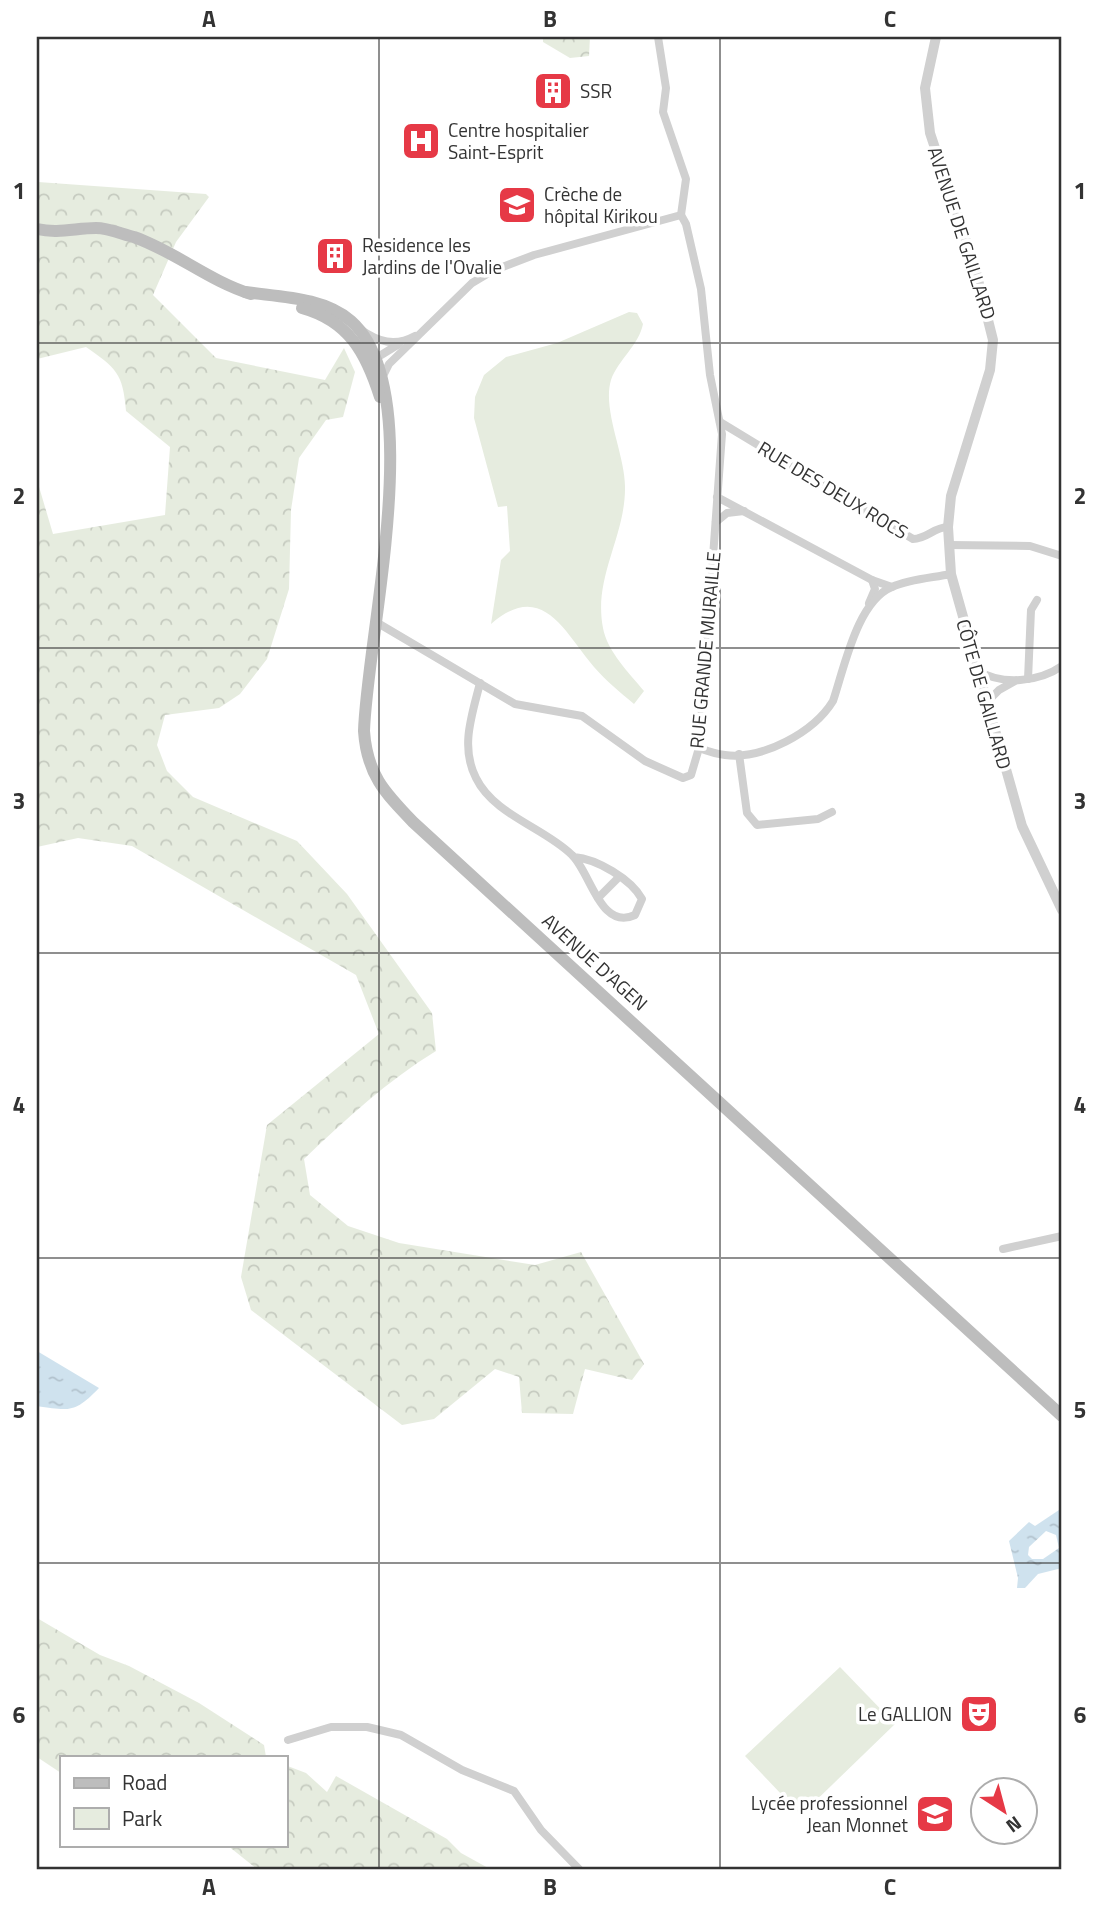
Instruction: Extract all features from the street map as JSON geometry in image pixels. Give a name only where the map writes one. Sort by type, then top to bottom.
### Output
[{"type":"main road","points":[[37,229],[56,232],[96,228],[133,237],[172,252],[210,277],[245,292],[333,320],[376,365]]},
{"type":"main road","points":[[245,292],[324,305],[352,322],[368,339],[376,365]]},
{"type":"main road","name":"AVENUE D'AGEN","points":[[376,365],[386,417],[389,493],[365,740],[374,777],[398,806],[1062,1416]]},
{"type":"street","points":[[376,365],[397,356],[440,317],[471,283],[501,267],[681,215],[686,179],[663,112],[666,88],[658,37]]},
{"type":"street","name":"AVENUE DE GAILLARD","points":[[936,37],[925,88],[930,132],[975,268],[993,340],[990,370],[958,468]]},
{"type":"street","name":"RUE GRANDE MURAILLE","points":[[376,622],[515,704],[582,716],[670,775],[683,778],[691,775],[699,748],[716,522],[720,422],[710,375],[701,289],[687,224],[681,215]]},
{"type":"street","points":[[376,365],[399,344],[422,332],[440,317]]},
{"type":"street","points":[[352,322],[378,340],[399,344]]},
{"type":"street","points":[[376,365],[397,356]]},
{"type":"street","name":"RUE DES DEUX ROCS","points":[[720,422],[913,539],[921,538],[938,528],[948,527]]},
{"type":"street","name":"CÔTE DE GAILLARD","points":[[958,468],[948,527],[951,574],[1021,826],[1062,910]]},
{"type":"street","points":[[717,497],[872,580],[891,587]]},
{"type":"street","points":[[716,522],[727,513],[744,510]]},
{"type":"street","points":[[949,545],[1030,545],[1062,556]]},
{"type":"street","points":[[860,622],[878,598],[891,587],[951,574]]},
{"type":"street","points":[[699,748],[727,756],[786,741],[805,731],[826,712],[860,622],[875,591],[872,580]]},
{"type":"street","points":[[1024,679],[1031,610],[1037,600]]},
{"type":"street","points":[[977,670],[992,678],[1024,679],[1043,677],[1062,666]]},
{"type":"street","points":[[986,702],[999,690],[1024,679]]},
{"type":"street","points":[[480,683],[467,741],[471,766],[477,781],[495,801],[574,856],[594,862],[619,877],[640,896],[640,905],[635,915],[624,920],[614,918],[598,898],[574,856]]},
{"type":"street","points":[[740,754],[747,813],[757,825],[818,820],[832,812]]},
{"type":"street","points":[[598,898],[619,877]]},
{"type":"street","points":[[1003,1249],[1062,1236]]},
{"type":"street","points":[[288,1740],[331,1727],[367,1727],[401,1735],[462,1770],[514,1791],[541,1830],[579,1869]]},
{"type":"green space","points":[[543,37],[590,37],[589,56],[570,58],[543,42]]},
{"type":"green space","points":[[37,179],[38,182],[206,194],[209,197],[176,242],[153,295],[216,358],[325,380],[344,348],[355,372],[343,417],[326,420],[299,458],[291,510],[289,589],[267,659],[240,694],[219,708],[165,715],[157,745],[167,771],[193,797],[297,841],[347,894],[432,1013],[436,1051],[351,1115],[304,1159],[310,1195],[348,1226],[399,1243],[535,1265],[581,1252],[644,1364],[632,1380],[585,1369],[573,1414],[522,1413],[519,1377],[495,1369],[434,1419],[402,1425],[251,1310],[241,1277],[267,1125],[379,1034],[356,975],[132,846],[78,838],[37,847],[37,480],[53,534],[165,515],[170,447],[126,411],[123,388],[116,373],[86,347],[37,359]]},
{"type":"green space","points":[[629,312],[637,313],[643,324],[637,339],[614,373],[609,392],[611,418],[622,460],[625,486],[621,522],[602,591],[601,609],[605,637],[609,645],[644,691],[634,704],[599,672],[550,615],[538,609],[524,607],[509,612],[491,624],[501,560],[510,551],[507,506],[498,507],[474,418],[475,397],[484,375],[506,357],[557,343]]},
{"type":"green space","points":[[37,1618],[100,1655],[129,1666],[199,1703],[264,1745],[266,1756],[60,1756],[60,1772],[37,1757]]},
{"type":"green space","points":[[840,1667],[895,1724],[801,1815],[745,1756]]},
{"type":"green space","points":[[287,1766],[306,1773],[327,1792],[336,1776],[447,1839],[461,1853],[490,1869],[257,1869],[228,1846],[287,1846]]},
{"type":"water","points":[[37,1351],[99,1388],[78,1406],[57,1409],[37,1406]]},
{"type":"water","points":[[1062,1508],[1062,1568],[1038,1574],[1025,1588],[1017,1588],[1018,1578],[1009,1541],[1029,1522],[1035,1526]],"holes":[[[1046,1531],[1056,1535],[1059,1548],[1043,1559],[1032,1559],[1028,1555],[1029,1547]]]},
{"type":"place","name":"SSR","points":[[553,91]]},
{"type":"place","name":"Centre hospitalier Saint-Esprit","points":[[421,141]]},
{"type":"place","name":"Crèche de hôpital Kirikou","points":[[517,205]]},
{"type":"place","name":"Residence les Jardins de l'Ovalie","points":[[335,256]]},
{"type":"place","name":"Le GALLION","points":[[979,1714]]},
{"type":"place","name":"Lycée professionnel Jean Monnet","points":[[935,1814]]}]
